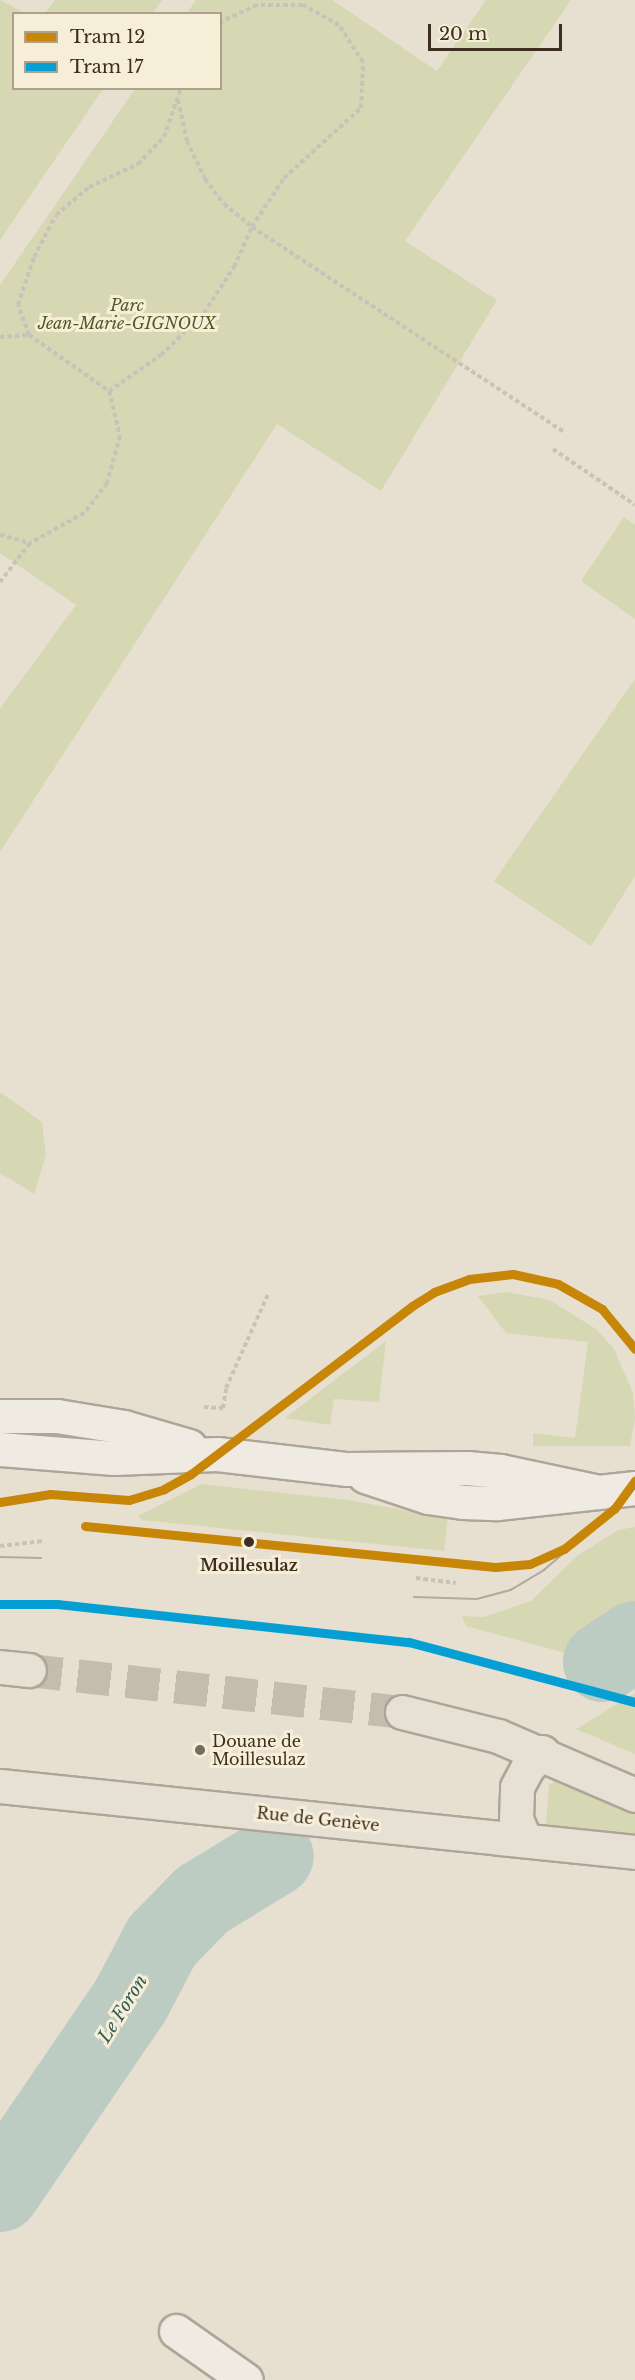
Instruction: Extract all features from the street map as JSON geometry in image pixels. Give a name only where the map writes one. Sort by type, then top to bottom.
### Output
[{"type":"main road","points":[[402,1712],[498,1736],[542,1752],[635,1794]]},
{"type":"main road","points":[[525,1840],[516,1819],[515,1798],[522,1778],[542,1752]]},
{"type":"main road","name":"Rue de Genève","points":[[0,1786],[635,1852]]},
{"type":"street","points":[[0,1416],[57,1416],[124,1427],[217,1454]]},
{"type":"street","points":[[0,1449],[114,1458],[217,1454],[347,1469],[438,1466],[500,1471],[594,1491],[635,1488]]},
{"type":"street","points":[[176,2331],[246,2380]]},
{"type":"path","points":[[109,391],[161,355],[204,313],[234,267],[252,227],[284,178],[361,108],[363,63],[339,25],[303,4],[257,2],[222,21]]},
{"type":"path","points":[[0,582],[30,543],[84,513],[107,483],[120,436],[109,391],[29,335],[18,306],[34,257],[56,215],[89,187],[138,164],[164,137],[180,90]]},
{"type":"path","points":[[178,100],[187,141],[205,179],[224,204],[252,227],[564,432]]},
{"type":"path","points":[[0,337],[29,335]]},
{"type":"path","points":[[553,449],[635,505]]},
{"type":"path","points":[[0,535],[30,543]]},
{"type":"path","points":[[207,1407],[223,1408],[226,1388],[268,1294]]},
{"type":"path","points":[[0,1546],[43,1540]]},
{"type":"path","points":[[416,1578],[456,1583]]},
{"type":"green space","points":[[0,0],[23,12],[12,12],[12,90],[102,90],[0,240]]},
{"type":"green space","points":[[55,0],[162,0],[154,12],[46,12]]},
{"type":"green space","name":"Parc Jean-Marie-GIGNOUX","points":[[196,0],[332,0],[437,71],[486,0],[571,0],[405,241],[497,300],[381,491],[277,424],[0,852],[0,709],[76,605],[0,553],[0,285],[134,90],[222,90],[222,12],[188,12]]},
{"type":"green space","points":[[624,517],[635,525],[635,619],[581,581]]},
{"type":"green space","points":[[635,679],[635,876],[591,946],[494,881]]},
{"type":"green space","points":[[0,1092],[42,1122],[46,1155],[34,1194],[0,1173]]},
{"type":"green space","points":[[507,1292],[550,1300],[596,1329],[614,1349],[633,1393],[635,1419],[630,1446],[533,1446],[533,1433],[575,1438],[588,1342],[506,1333],[478,1296]]},
{"type":"green space","points":[[386,1341],[379,1402],[334,1399],[330,1425],[285,1418]]},
{"type":"green space","points":[[201,1484],[348,1500],[448,1518],[444,1551],[142,1520],[138,1516]]},
{"type":"green space","points":[[635,1527],[635,1621],[577,1656],[466,1626],[462,1616],[484,1617],[531,1601],[578,1555],[618,1530]]},
{"type":"green space","points":[[635,1693],[635,1754],[576,1729]]},
{"type":"green space","points":[[562,1778],[635,1810],[635,1838],[553,1830],[546,1825],[549,1785]]},
{"type":"waterway","name":"Le Foron","points":[[603,1662],[635,1641]]},
{"type":"waterway","name":"Le Foron","points":[[0,2192],[131,2000],[162,1941],[202,1900],[274,1856]]},
{"type":"tunnel","points":[[29,1670],[402,1712]]},
{"type":"tram line","name":"12","points":[[0,1502],[50,1494],[129,1500],[164,1489],[191,1474],[412,1306],[434,1292],[469,1279],[513,1274],[558,1284],[602,1309],[635,1349]]},
{"type":"tram line","name":"12","points":[[85,1526],[495,1567],[530,1564],[564,1549],[615,1508],[635,1480]]},
{"type":"tram line","points":[[414,1597],[477,1599],[511,1590],[544,1570],[579,1540]]},
{"type":"tram line","points":[[0,1557],[41,1558]]},
{"type":"tram line","name":"17","points":[[0,1604],[57,1604],[409,1642],[635,1702]]},
{"type":"place","name":"Moillesulaz","points":[[249,1542]]},
{"type":"place","name":"Douane de Moillesulaz","points":[[200,1750]]}]
